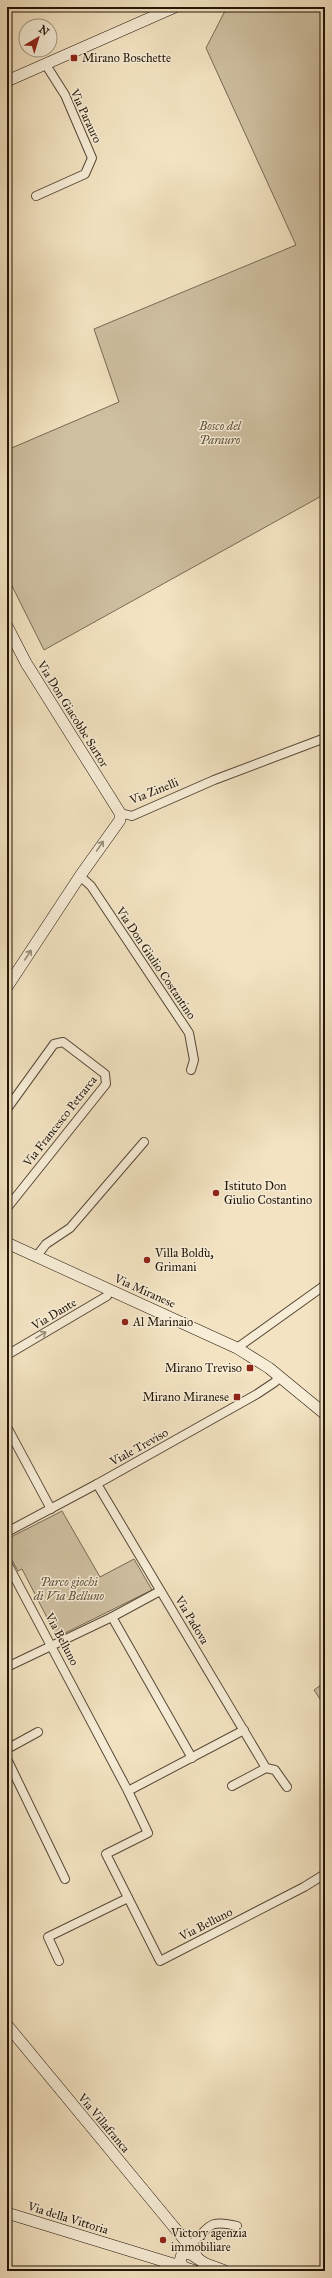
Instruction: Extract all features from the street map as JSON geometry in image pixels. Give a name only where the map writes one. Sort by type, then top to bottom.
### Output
[{"type":"main road","points":[[7,81],[176,7]]},
{"type":"main road","name":"Via Don Giacobbe Sartor","points":[[7,626],[26,663],[120,813]]},
{"type":"main road","name":"Via Zinelli","points":[[7,988],[80,876],[120,820],[120,813]]},
{"type":"main road","name":"Via Miranese","points":[[7,1243],[237,1348],[279,1376],[325,1414]]},
{"type":"main road","name":"Via Villafranca","points":[[7,2025],[181,2237],[184,2256],[196,2257],[206,2264],[225,2271]]},
{"type":"main road","name":"Via della Vittoria","points":[[7,2213],[122,2247],[170,2256],[184,2256],[195,2271]]},
{"type":"street","name":"Via Parauro","points":[[36,196],[85,174],[92,158],[65,95],[46,65]]},
{"type":"street","name":"Via Zinelli","points":[[120,813],[132,816],[214,780],[325,738]]},
{"type":"street","name":"Via Don Giulio Costantino","points":[[80,876],[91,886],[189,1033],[194,1060],[191,1070]]},
{"type":"street","name":"Via Francesco Petrarca","points":[[7,1109],[54,1044],[58,1042],[63,1042],[105,1074],[106,1084],[7,1208]]},
{"type":"street","points":[[36,1257],[46,1244],[70,1228],[144,1142]]},
{"type":"street","points":[[237,1348],[325,1285]]},
{"type":"street","name":"Via Dante","points":[[7,1355],[107,1296],[110,1290]]},
{"type":"street","name":"Viale Treviso","points":[[7,1532],[97,1484],[257,1394],[275,1382],[279,1376]]},
{"type":"street","points":[[7,1427],[51,1508]]},
{"type":"street","name":"Via Padova","points":[[97,1484],[266,1768],[275,1770],[287,1787]]},
{"type":"street","name":"Via Belluno","points":[[7,1564],[128,1790],[148,1833],[106,1854],[160,1961],[304,1887],[325,1874]]},
{"type":"street","points":[[7,1666],[112,1617],[160,1591]]},
{"type":"street","points":[[112,1617],[192,1758]]},
{"type":"street","points":[[128,1790],[244,1730]]},
{"type":"street","points":[[7,1749],[38,1732]]},
{"type":"street","points":[[7,1759],[65,1879]]},
{"type":"street","points":[[232,1786],[266,1768]]},
{"type":"street","points":[[59,1961],[48,1937],[128,1898]]},
{"type":"street","points":[[184,2256],[209,2226],[224,2223],[237,2226]]},
{"type":"green space","name":"Bosco del Parauro","points":[[227,7],[325,7],[325,494],[44,650],[7,576],[7,450],[119,402],[94,329],[296,245],[206,48]]},
{"type":"green space","name":"Parco giochi di Via Belluno","points":[[62,1511],[100,1577],[134,1559],[152,1590],[57,1637],[22,1569],[18,1571],[7,1551],[7,1539]]},
{"type":"green space","points":[[325,1682],[325,1700],[322,1702],[314,1690]]},
{"type":"place","name":"Mirano Boschette","points":[[74,58]]},
{"type":"place","name":"Istituto Don Giulio Costantino","points":[[216,1193]]},
{"type":"place","name":"Villa Boldù, Grimani","points":[[147,1260]]},
{"type":"place","name":"Al Marinaio","points":[[125,1322]]},
{"type":"place","name":"Mirano Treviso","points":[[250,1368]]},
{"type":"place","name":"Mirano Miranese","points":[[237,1397]]},
{"type":"place","name":"Victory agenzia immobiliare","points":[[163,2240]]}]
